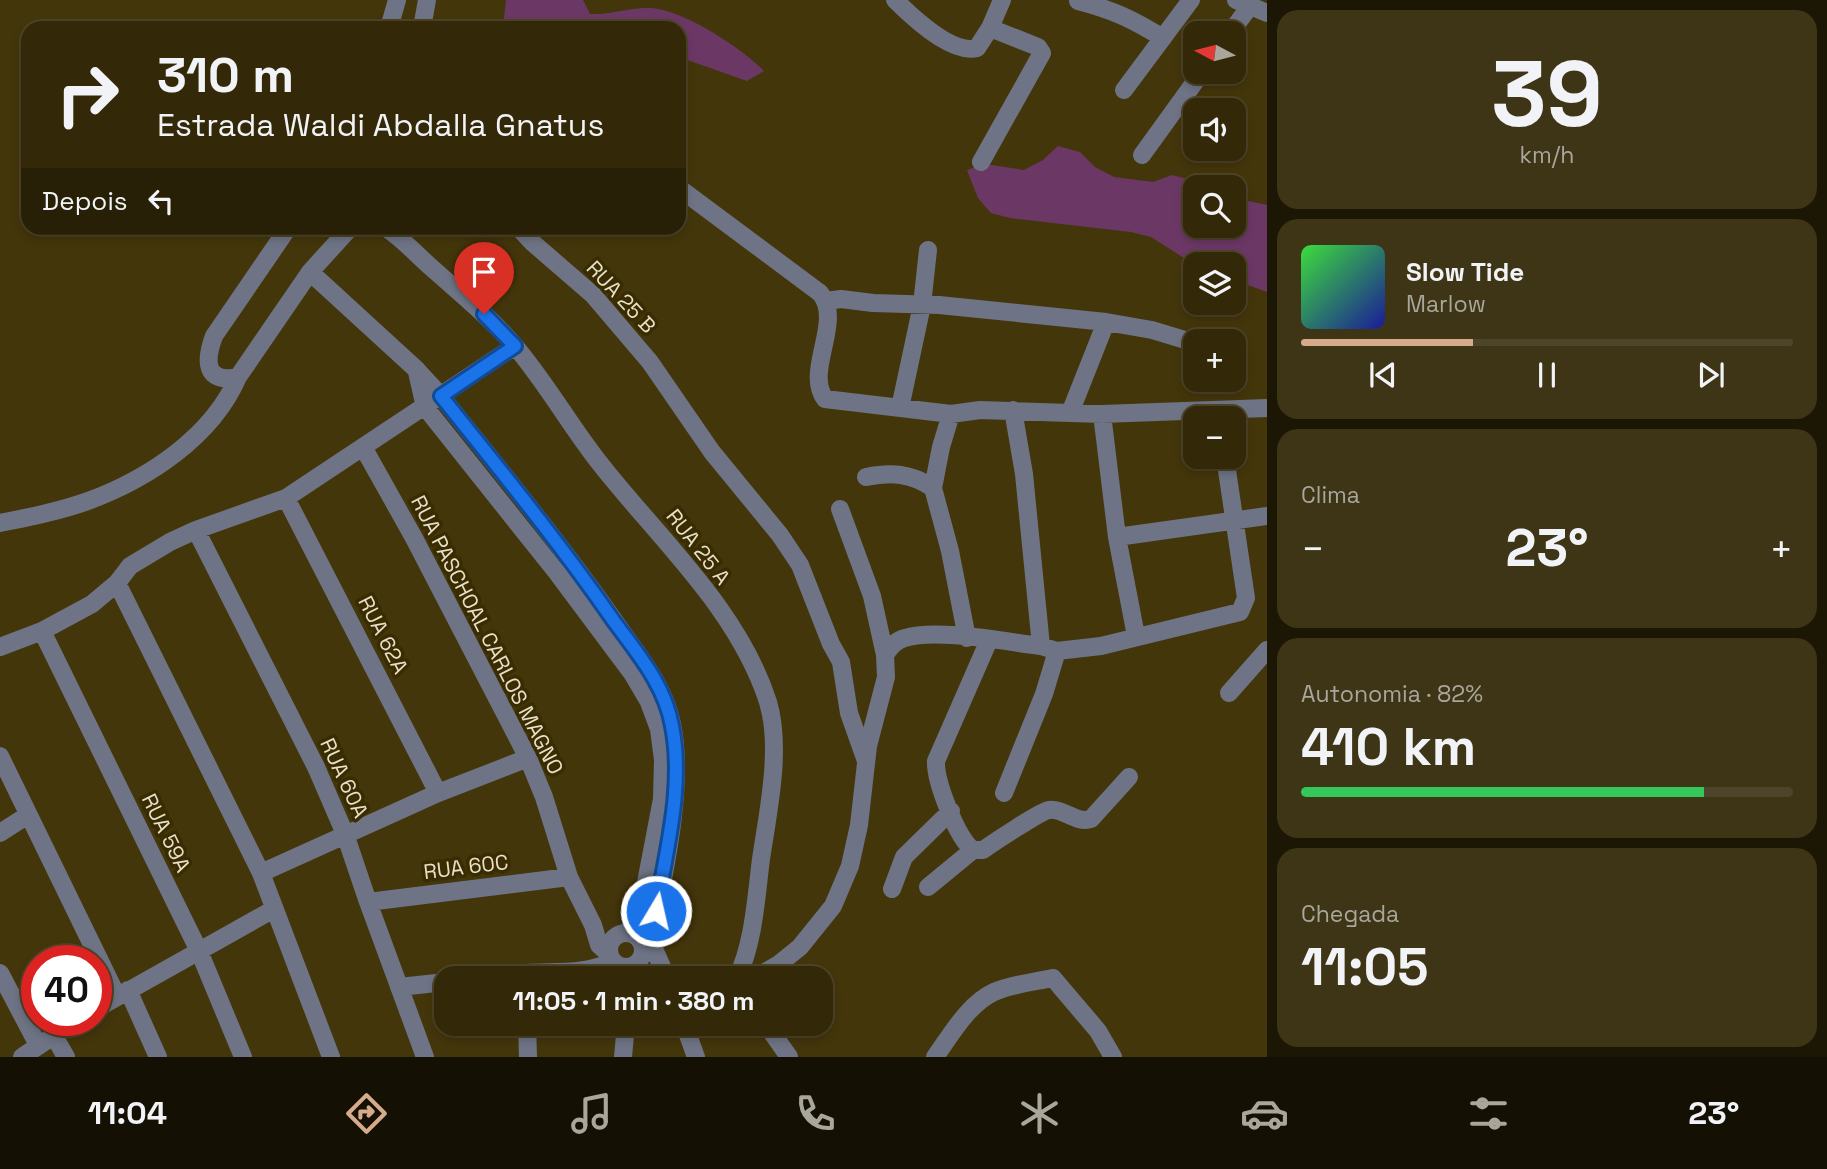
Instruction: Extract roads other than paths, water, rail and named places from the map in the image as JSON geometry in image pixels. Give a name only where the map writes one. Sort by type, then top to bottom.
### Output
[{"type":"street","points":[[391,21],[397,0]]},
{"type":"street","points":[[423,21],[427,0]]},
{"type":"street","points":[[896,0],[919,24],[964,49],[977,48],[990,28],[1002,0]]},
{"type":"street","points":[[1124,90],[1191,0]]},
{"type":"street","points":[[1078,1],[1127,16],[1163,38]]},
{"type":"street","points":[[1239,21],[1251,6]]},
{"type":"street","points":[[981,162],[1042,53],[1038,47],[990,28]]},
{"type":"street","points":[[1142,155],[1193,84]]},
{"type":"street","points":[[686,193],[820,293],[826,301],[827,320],[819,381],[820,392],[825,399],[951,414],[980,410],[1183,414]]},
{"type":"street","points":[[238,377],[224,380],[215,376],[208,366],[207,354],[214,336],[283,235]]},
{"type":"street","points":[[327,253],[330,235]]},
{"type":"street","points":[[0,523],[89,500],[141,475],[180,450],[219,411],[238,377],[310,272],[344,235]]},
{"type":"street","name":"RUA 25 A","points":[[394,235],[484,314],[515,346],[599,463],[663,537],[747,650],[773,725],[773,756],[747,966]]},
{"type":"street","name":"RUA 25 B","points":[[527,235],[593,295],[650,362],[712,452],[780,535],[800,565],[831,644],[841,662],[849,713],[866,761]]},
{"type":"street","points":[[901,408],[922,305],[928,250]]},
{"type":"street","points":[[310,272],[417,370],[441,396],[573,561],[660,687],[672,723],[676,755],[676,794],[654,924],[626,956],[604,966]]},
{"type":"street","points":[[826,301],[841,299],[939,304],[1106,322],[1152,330],[1183,339]]},
{"type":"street","points":[[1070,413],[1106,322]]},
{"type":"street","points":[[0,647],[42,631],[92,604],[117,583],[130,566],[152,552],[196,530],[286,498],[515,346]]},
{"type":"street","points":[[417,370],[425,407],[558,574],[632,673],[656,720],[663,760],[662,799],[644,893],[626,956]]},
{"type":"street","points":[[1246,411],[1267,408]]},
{"type":"street","points":[[1004,793],[1044,694],[1049,649],[1013,410]]},
{"type":"street","points":[[951,414],[933,488],[950,551],[967,638]]},
{"type":"street","points":[[1102,414],[1117,537],[1136,636]]},
{"type":"street","name":"RUA PASCHOAL CARLOS MAGNO","points":[[363,447],[414,538],[528,758],[544,797],[569,877],[593,925],[626,956],[643,966]]},
{"type":"street","points":[[885,655],[892,645],[903,638],[928,634],[1049,649],[1101,646],[1240,612],[1246,598],[1227,469]]},
{"type":"street","points":[[866,477],[898,473],[919,478],[933,488]]},
{"type":"street","name":"RUA 62A","points":[[286,498],[439,793]]},
{"type":"street","points":[[773,966],[800,947],[833,906],[850,866],[859,825],[866,761],[886,677],[885,655],[872,596],[839,509]]},
{"type":"street","points":[[1117,537],[1267,516]]},
{"type":"street","name":"RUA 60A","points":[[196,530],[316,767],[345,834],[425,1057]]},
{"type":"street","points":[[117,583],[261,873],[331,1057]]},
{"type":"street","name":"RUA 59A","points":[[42,631],[199,951],[243,1057]]},
{"type":"street","points":[[989,640],[936,761],[935,774],[965,845],[973,850],[983,850],[1050,809],[1080,820],[1091,819],[1129,777]]},
{"type":"street","points":[[1228,693],[1267,650]]},
{"type":"street","points":[[0,756],[28,815],[158,1057]]},
{"type":"street","points":[[261,873],[439,793],[528,758]]},
{"type":"street","points":[[892,888],[904,857],[950,811]]},
{"type":"street","points":[[0,833],[28,815]]},
{"type":"street","points":[[928,887],[973,850]]},
{"type":"street","name":"RUA 60C","points":[[368,902],[569,877]]},
{"type":"street","points":[[112,1000],[274,909]]},
{"type":"street","points":[[0,973],[46,1041],[66,1057]]},
{"type":"street","points":[[934,1057],[968,1012],[992,993],[1011,986],[1053,978],[1098,1031],[1113,1057]]},
{"type":"street","points":[[399,987],[434,983]]},
{"type":"street","points":[[22,1057],[53,1036]]},
{"type":"street","points":[[527,1036],[528,1057]]},
{"type":"street","points":[[612,1057],[613,1036]]},
{"type":"street","points":[[623,1057],[625,1036]]},
{"type":"street","points":[[688,1036],[696,1057]]},
{"type":"street","points":[[774,1036],[789,1057]]}]
